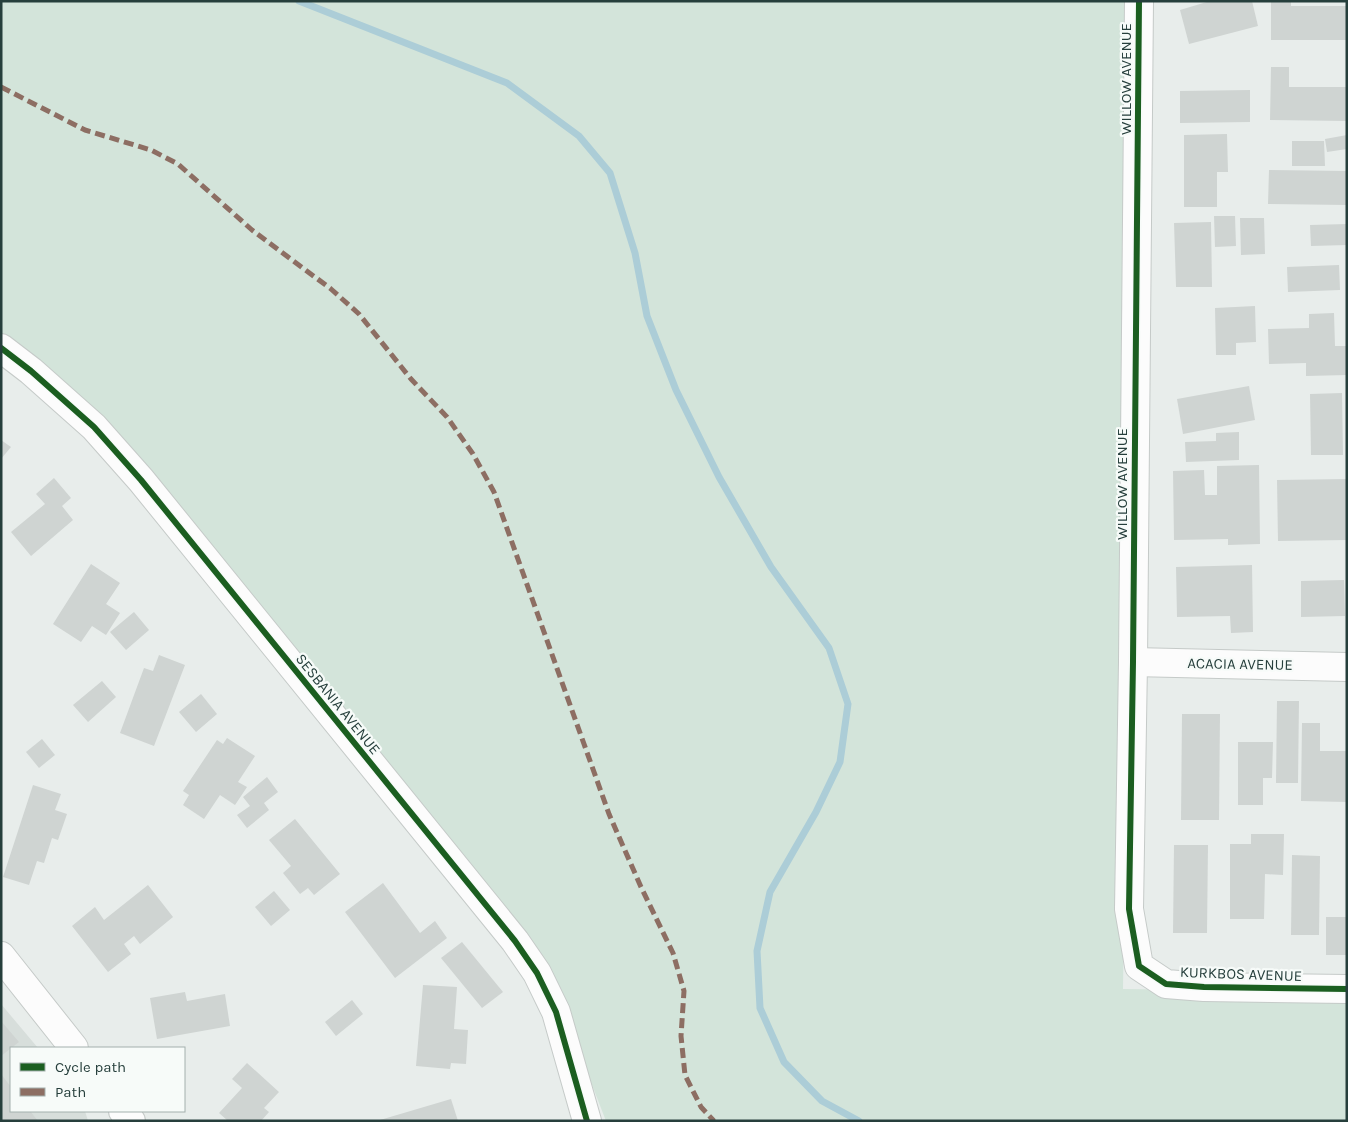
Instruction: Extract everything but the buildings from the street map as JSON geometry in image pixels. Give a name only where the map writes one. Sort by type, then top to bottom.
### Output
[{"type":"street","name":"WILLOW AVENUE","points":[[1139,1],[1134,662],[1129,909],[1140,966]]},
{"type":"street","name":"SESBANIA AVENUE","points":[[1,348],[31,371],[94,427],[141,480],[515,941],[537,973],[556,1012],[587,1121]]},
{"type":"street","name":"ACACIA AVENUE","points":[[1134,662],[1347,667]]},
{"type":"street","points":[[1,956],[73,1047]]},
{"type":"street","name":"KURKBOS AVENUE","points":[[1140,966],[1166,984],[1204,987],[1347,989]]},
{"type":"shaded area","points":[[1,1004],[37,1047],[10,1047],[10,1112],[85,1112],[88,1121],[1,1121]]},
{"type":"green space","points":[[1,1],[1136,1],[1123,989],[1347,992],[1347,1121],[606,1121],[545,963],[1,338]]},
{"type":"waterway","points":[[299,1],[507,83],[579,136],[610,173],[635,253],[647,316],[676,390],[719,477],[771,567],[829,648],[848,704],[840,762],[816,812],[770,892],[757,951],[760,1008],[784,1062],[822,1101],[859,1121]]},
{"type":"marked path","points":[[1,87],[85,130],[151,150],[178,164],[252,230],[331,289],[359,314],[411,379],[447,417],[473,454],[494,492],[609,814],[673,953],[684,991],[681,1036],[685,1075],[701,1107],[714,1121]]},
{"type":"cycle path","points":[[1139,1],[1129,909],[1139,966],[1166,984],[1204,987],[1347,989]]},
{"type":"cycle path","points":[[1,348],[31,371],[94,427],[141,480],[515,941],[537,973],[556,1012],[587,1121]]}]
